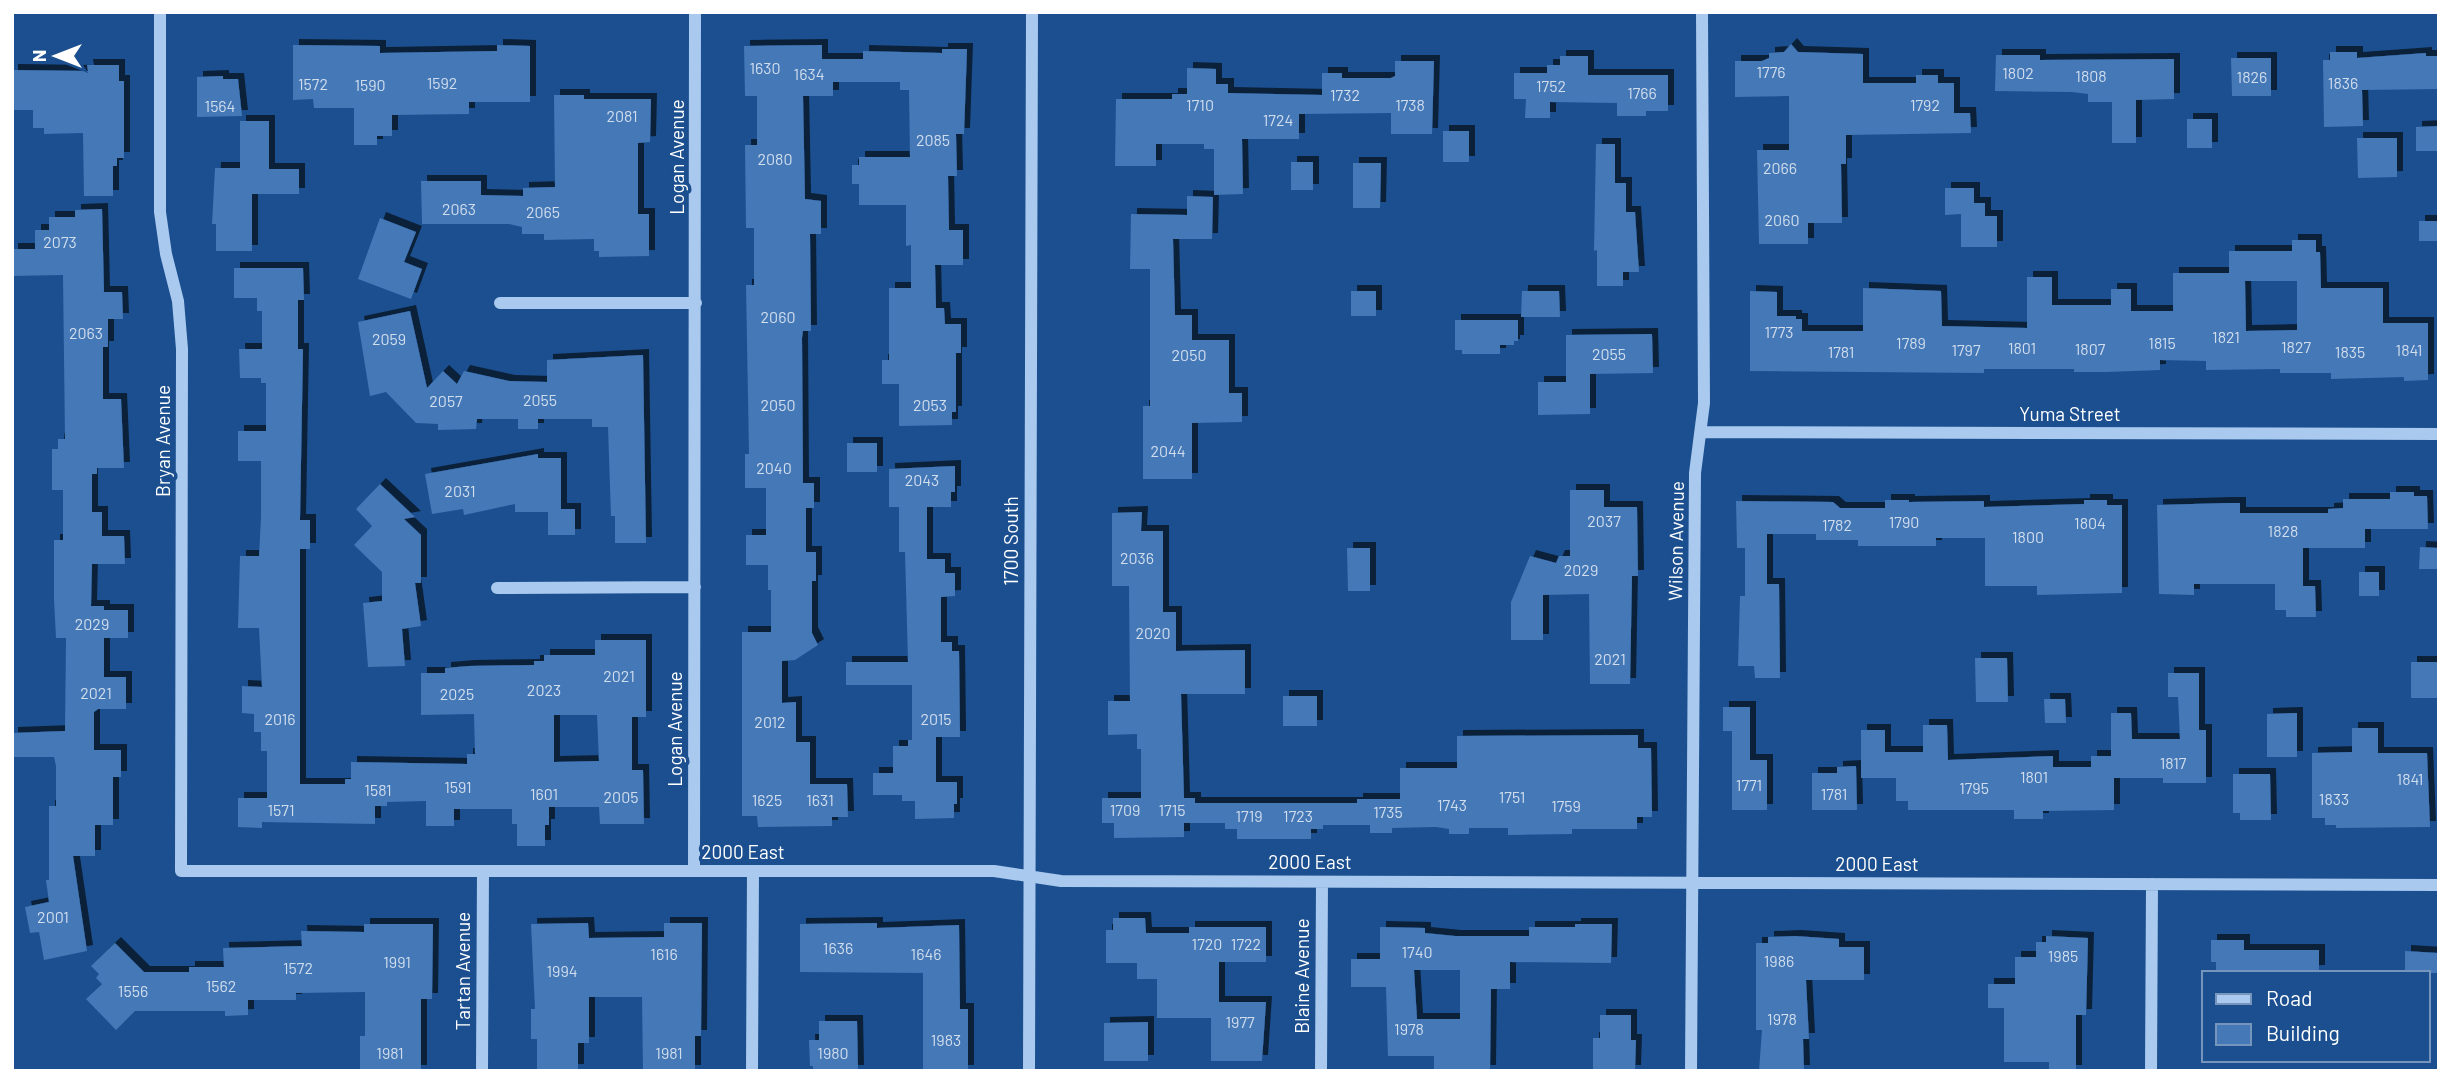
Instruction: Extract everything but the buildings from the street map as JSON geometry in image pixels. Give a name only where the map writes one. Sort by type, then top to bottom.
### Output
[{"type":"street","name":"Bryan Avenue","points":[[160,12],[160,212],[166,254],[178,301],[182,349],[181,871]]},
{"type":"street","name":"Logan Avenue","points":[[694,871],[695,12]]},
{"type":"street","name":"1700 South","points":[[1029,1071],[1032,12]]},
{"type":"street","name":"Wilson Avenue","points":[[1691,1071],[1695,473],[1702,432],[1702,12]]},
{"type":"street","points":[[500,303],[696,303]]},
{"type":"street","name":"Yuma Street","points":[[1702,432],[2439,435]]},
{"type":"street","points":[[497,588],[695,587]]},
{"type":"street","name":"2000 East","points":[[181,871],[1030,874],[1061,881],[2439,886]]},
{"type":"street","name":"Tartan Avenue","points":[[482,1071],[483,871]]},
{"type":"street","points":[[752,1071],[753,871]]},
{"type":"street","name":"Blaine Avenue","points":[[1321,1071],[1322,882]]},
{"type":"street","points":[[2151,1071],[2152,884]]}]
